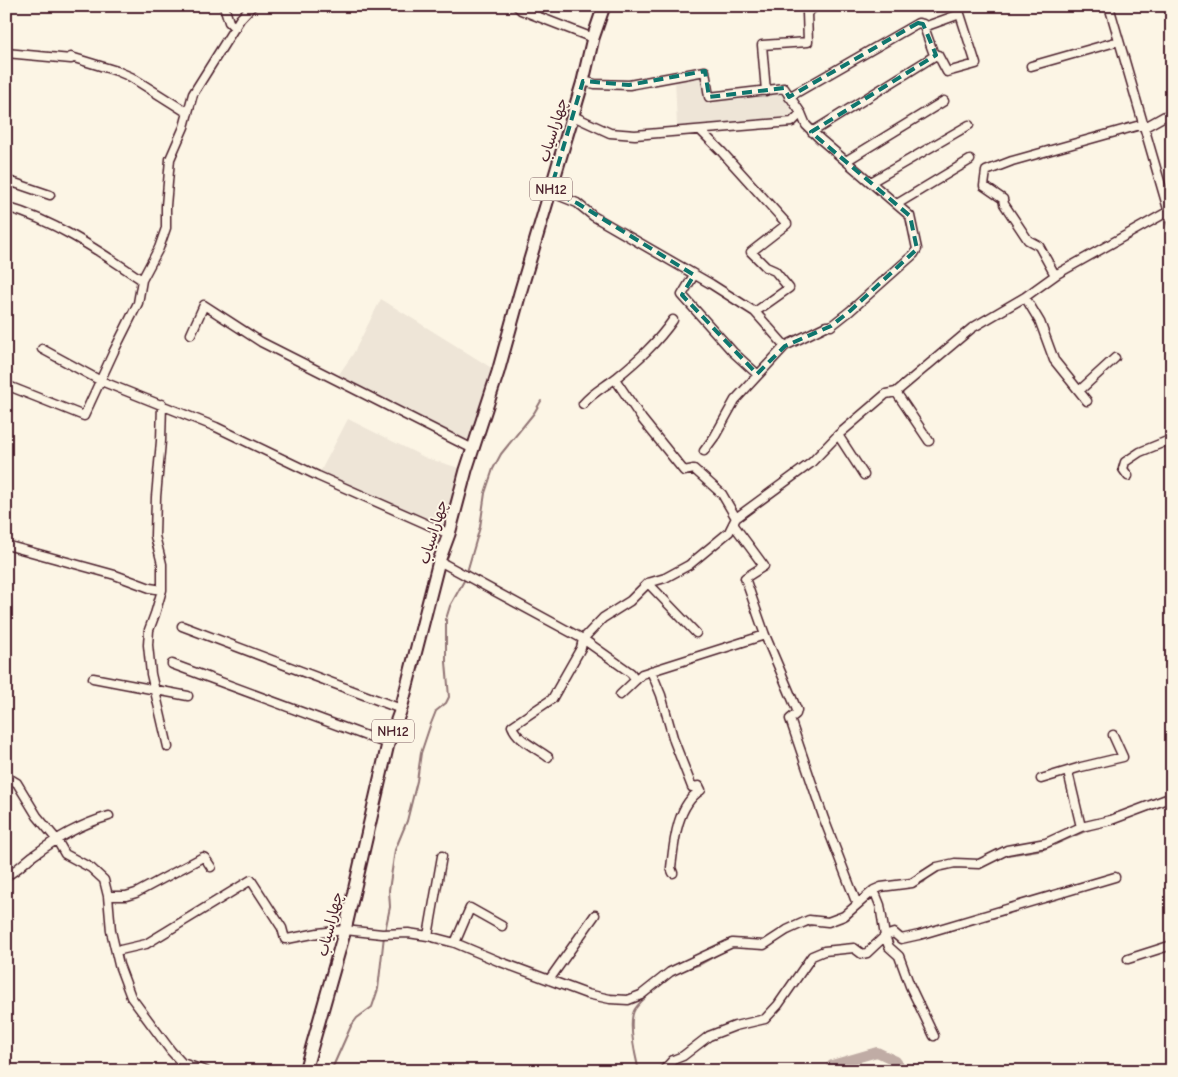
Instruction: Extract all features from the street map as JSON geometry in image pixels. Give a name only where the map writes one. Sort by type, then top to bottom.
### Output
[{"type":"highway","name":"چهاراسیاب","points":[[305,1071],[345,930],[388,744],[401,709],[439,561],[450,534],[473,449],[498,372],[520,292],[584,81],[593,38],[604,6]]},
{"type":"street","points":[[224,6],[229,22],[235,28]]},
{"type":"street","points":[[6,385],[84,416],[138,303],[142,280],[159,248],[166,228],[170,159],[184,126],[193,94],[240,19],[252,6]]},
{"type":"street","points":[[517,6],[521,10],[593,38]]},
{"type":"street","points":[[766,91],[762,44],[808,42],[807,13],[816,6]]},
{"type":"street","points":[[1109,6],[1172,223]]},
{"type":"street","points":[[789,97],[918,23],[923,24],[924,27],[936,55],[938,55],[947,72],[976,64],[960,14],[924,27]]},
{"type":"street","points":[[1031,66],[1119,41]]},
{"type":"street","points":[[6,53],[71,59],[71,57],[117,71],[131,77],[188,113]]},
{"type":"street","points":[[812,132],[936,55]]},
{"type":"street","points":[[584,81],[596,84],[629,85],[705,71],[708,97],[784,88],[801,113],[806,126],[910,216],[917,249],[914,254],[850,312],[831,326],[826,326],[784,346],[735,400],[704,451]]},
{"type":"street","points":[[846,161],[944,102]]},
{"type":"street","points":[[1055,275],[1038,246],[1028,240],[1002,199],[984,186],[986,171],[1012,161],[1145,126],[1172,112]]},
{"type":"street","points":[[573,116],[610,134],[635,135],[792,122],[801,113]]},
{"type":"street","points":[[871,182],[969,125]]},
{"type":"street","points":[[700,130],[787,224],[751,252],[766,267],[775,270],[790,288],[754,312]]},
{"type":"street","points":[[897,204],[970,160]]},
{"type":"street","points":[[6,180],[50,195]]},
{"type":"street","points":[[550,192],[577,203],[593,216],[711,284],[754,312],[784,346]]},
{"type":"street","points":[[6,207],[29,213],[56,226],[142,280]]},
{"type":"street","points":[[548,757],[523,740],[512,726],[552,699],[581,648],[583,639],[603,618],[630,601],[648,584],[665,578],[689,565],[729,532],[734,521],[811,463],[838,435],[886,394],[896,392],[972,328],[1025,297],[1055,275],[1168,210]]},
{"type":"street","points":[[694,275],[682,295],[733,352],[757,374]]},
{"type":"street","points":[[1025,297],[1040,322],[1054,360],[1087,401]]},
{"type":"street","points":[[191,334],[204,305],[261,342],[473,449]]},
{"type":"street","points":[[583,404],[591,394],[615,379],[658,341],[673,320]]},
{"type":"street","points":[[42,349],[101,381],[216,427],[318,476],[450,534]]},
{"type":"street","points":[[1079,391],[1115,358]]},
{"type":"street","points":[[615,379],[642,419],[684,471],[694,469],[722,494],[734,521],[764,566],[745,578],[765,635],[798,710],[790,719],[824,819],[855,899],[860,902]]},
{"type":"street","points":[[896,392],[929,441]]},
{"type":"street","points":[[162,404],[155,536],[162,564],[162,590],[148,638],[151,674],[168,747]]},
{"type":"street","points":[[838,435],[864,475]]},
{"type":"street","points":[[1128,476],[1123,469],[1125,462],[1140,452],[1172,439]]},
{"type":"street","points":[[6,545],[107,572],[150,588],[162,590]]},
{"type":"street","points":[[439,561],[583,639],[631,673],[636,680]]},
{"type":"street","points":[[648,584],[696,633]]},
{"type":"street","points":[[182,626],[401,709]]},
{"type":"street","points":[[620,695],[642,674],[765,635]]},
{"type":"street","points":[[172,664],[388,744]]},
{"type":"street","points":[[651,671],[661,695],[674,741],[692,787],[699,786],[702,790],[692,795],[680,820],[671,868],[674,873]]},
{"type":"street","points":[[93,678],[188,696]]},
{"type":"street","points":[[1041,779],[1123,757],[1113,735]]},
{"type":"street","points":[[1068,772],[1081,827]]},
{"type":"street","points":[[6,778],[17,783],[36,816],[57,840],[67,856],[91,868],[104,880],[108,896],[110,931],[132,997],[171,1051],[182,1063],[206,1071]]},
{"type":"street","points":[[116,951],[146,944],[252,880],[282,928],[287,940],[318,933],[345,930],[386,934],[408,933],[428,936],[455,943],[595,996],[628,1000],[641,995],[670,972],[732,943],[764,946],[787,930],[809,920],[828,922],[844,916],[874,890],[881,887],[912,883],[937,867],[955,863],[979,864],[1006,850],[1046,843],[1081,827],[1111,820],[1172,797]]},
{"type":"street","points":[[6,876],[13,873],[32,856],[76,828],[109,816]]},
{"type":"street","points":[[428,936],[442,856]]},
{"type":"street","points":[[108,896],[126,896],[136,893],[203,857],[211,867]]},
{"type":"street","points":[[663,1071],[673,1060],[683,1056],[708,1036],[735,1026],[765,1019],[778,1005],[812,956],[824,952],[854,948],[862,954],[867,953],[884,936],[894,933],[901,938],[919,935],[1115,877]]},
{"type":"street","points":[[874,890],[880,905],[884,936],[889,947],[899,956],[910,986],[934,1036]]},
{"type":"street","points":[[455,943],[470,908],[502,926]]},
{"type":"street","points":[[549,980],[595,915]]},
{"type":"street","points":[[1128,959],[1172,945]]},
{"type":"highlighted area","points":[[918,23],[923,24],[936,55],[811,132],[910,216],[917,249],[831,326],[785,346],[757,374],[682,295],[694,275],[577,203],[550,192],[583,81],[629,85],[705,71],[709,97],[784,88],[789,97]]},
{"type":"shaded area","points":[[701,75],[703,95],[758,92],[777,85],[796,119],[677,127],[675,77]]},
{"type":"shaded area","points":[[381,299],[498,372],[473,449],[335,380],[353,354]]},
{"type":"shaded area","points":[[348,419],[426,458],[466,470],[449,534],[318,476]]},
{"type":"waterway","points":[[467,572],[480,527],[485,493],[493,469],[501,454],[534,413],[541,401]]},
{"type":"waterway","points":[[385,931],[390,907],[389,890],[395,850],[407,821],[417,781],[421,753],[436,711],[446,703],[449,697],[446,662],[446,619],[450,606],[465,579]]},
{"type":"waterway","points":[[1138,814],[1172,802]]},
{"type":"waterway","points":[[1002,856],[1044,849],[1090,829]]},
{"type":"waterway","points":[[949,868],[965,867]]},
{"type":"waterway","points":[[915,885],[924,882],[928,877]]},
{"type":"waterway","points":[[827,925],[848,919],[867,901]]},
{"type":"waterway","points":[[803,927],[818,924]]},
{"type":"waterway","points":[[783,937],[794,931]]},
{"type":"waterway","points":[[331,1071],[351,1026],[357,1018],[372,1007],[378,989],[384,936]]},
{"type":"waterway","points":[[680,971],[701,964],[724,951]]},
{"type":"waterway","points":[[635,1071],[638,1067],[632,1038],[633,1014],[641,1002],[660,984]]},
{"type":"waterway","points":[[829,1071],[832,1065],[877,1052],[896,1061],[903,1071]]}]
